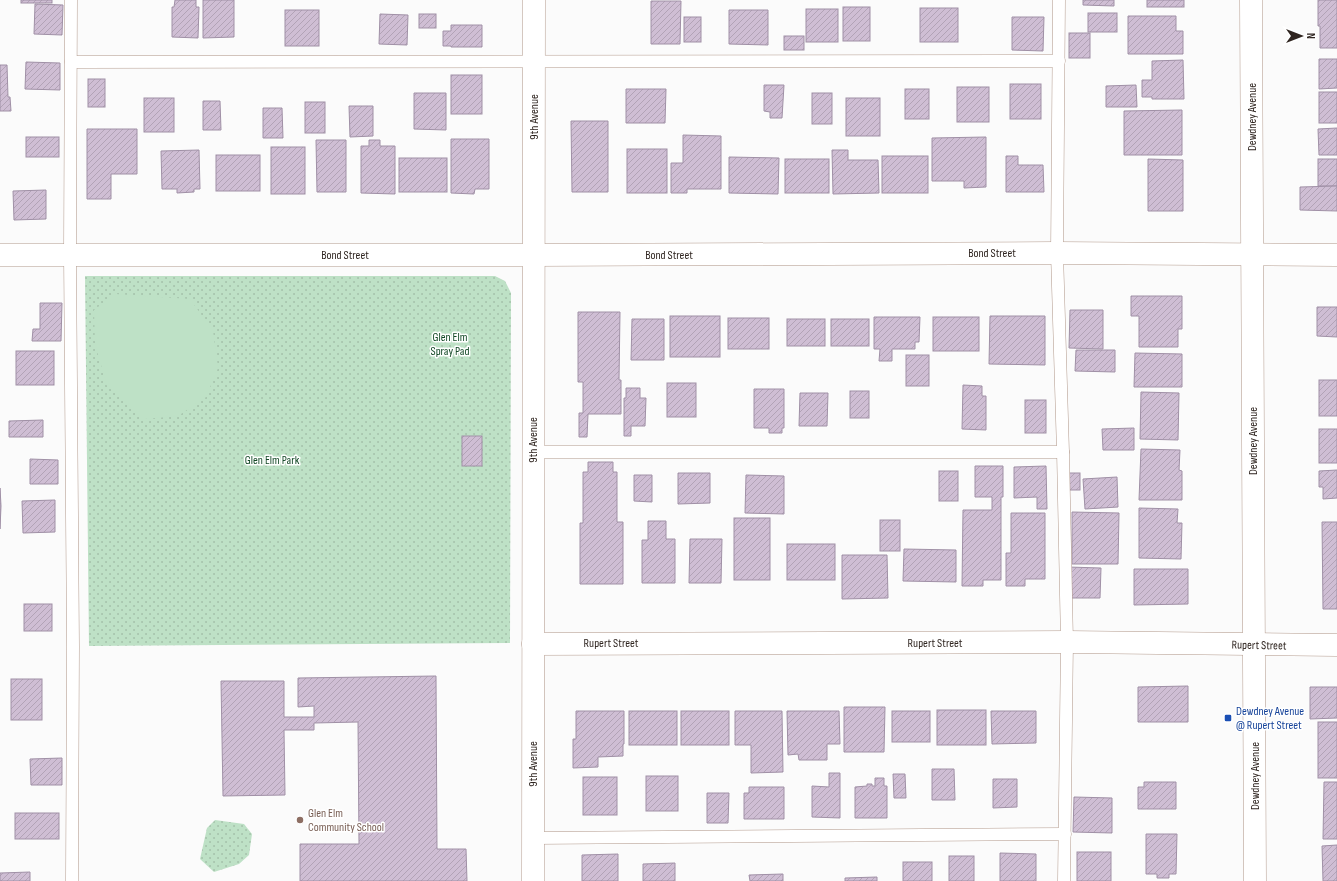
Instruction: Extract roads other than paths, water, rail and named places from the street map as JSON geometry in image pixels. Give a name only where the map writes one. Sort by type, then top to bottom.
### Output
[{"type":"street","name":"9th Avenue","points":[[533,881],[534,0]]},
{"type":"street","name":"Dewdney Avenue","points":[[1251,0],[1255,881]]},
{"type":"street","name":"Bond Street","points":[[0,255],[1057,253],[1337,255]]},
{"type":"street","name":"Rupert Street","points":[[533,644],[1067,642],[1337,645]]},
{"type":"lane","points":[[71,0],[70,254],[73,638],[72,881]]},
{"type":"lane","points":[[1059,0],[1057,253],[1067,642],[1066,834],[1064,881]]},
{"type":"lane","points":[[71,62],[1059,61]]},
{"type":"lane","points":[[533,452],[1063,452]]},
{"type":"lane","points":[[533,838],[1066,834]]},
{"type":"place","name":"Dewdney Avenue @ Rupert Street","points":[[1228,718]]},
{"type":"place","name":"Glen Elm Community School","points":[[300,820]]},
{"type":"park label","name":"Glen Elm Spray Pad","points":[[450,344]]},
{"type":"park label","name":"Glen Elm Park","points":[[272,460]]}]
